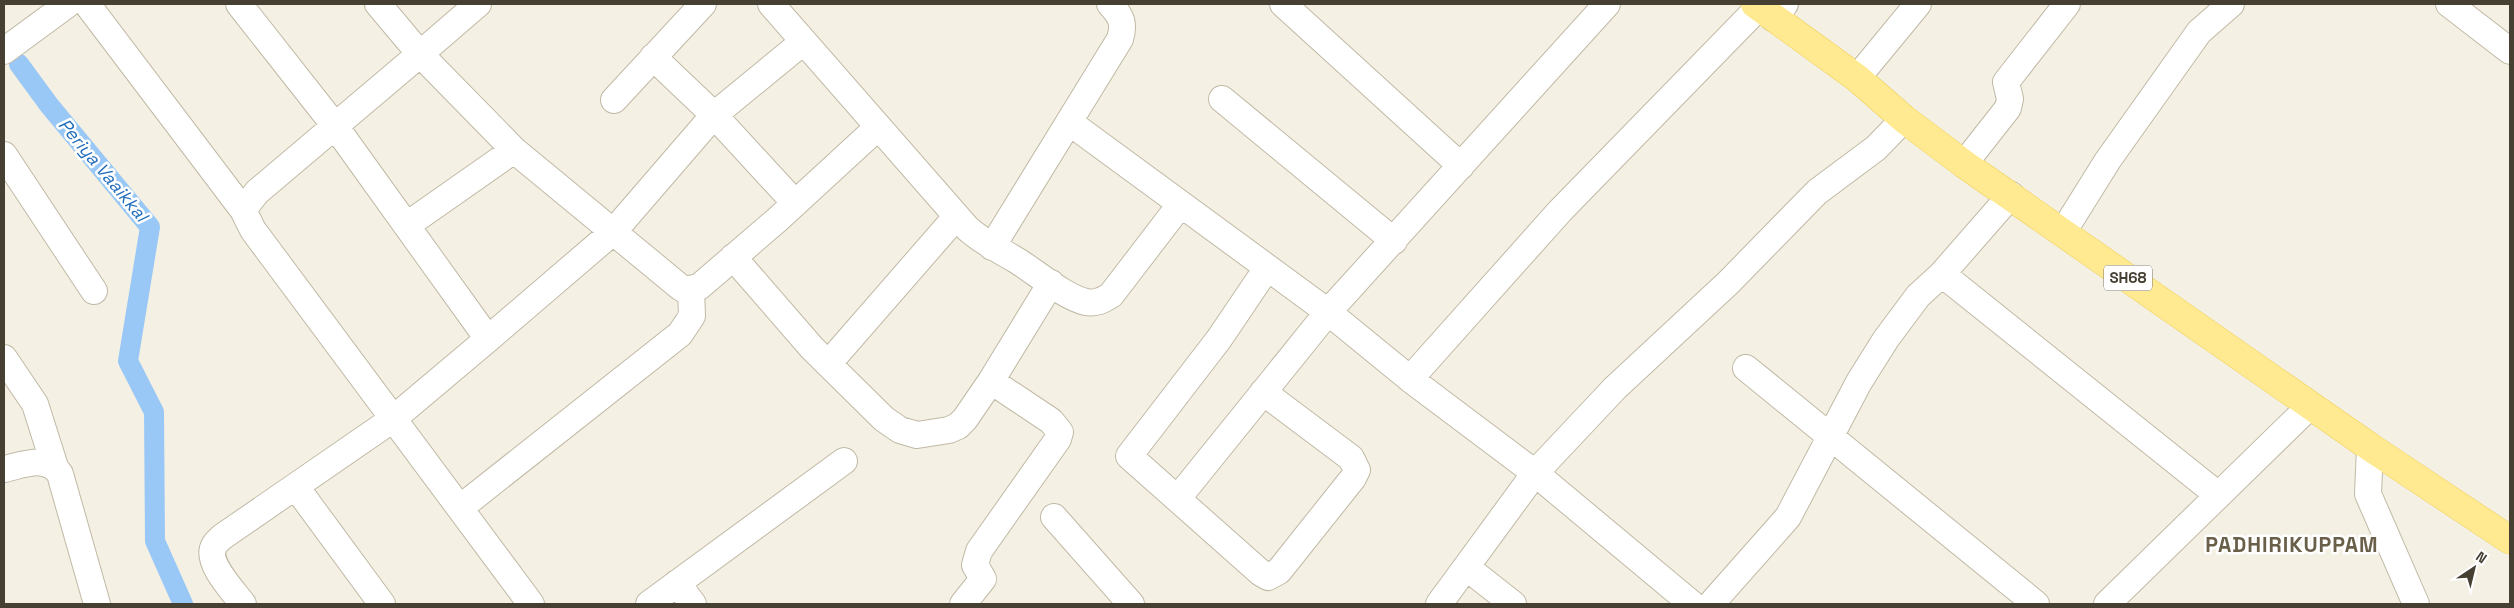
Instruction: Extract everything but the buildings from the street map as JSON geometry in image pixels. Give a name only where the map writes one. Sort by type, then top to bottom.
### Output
[{"type":"main road","name":"SH68","points":[[1768,8],[1857,78],[1904,119],[1964,164],[2011,195],[2310,406],[2510,540]]},
{"type":"street","points":[[87,4],[243,210],[253,230],[531,604]]},
{"type":"street","points":[[239,4],[336,126],[488,339]]},
{"type":"street","points":[[378,4],[420,54],[514,150],[680,287],[691,290],[699,287],[795,204],[877,128]]},
{"type":"street","points":[[243,210],[257,192],[478,4]]},
{"type":"street","points":[[614,100],[703,4]]},
{"type":"street","points":[[771,4],[956,217],[981,241],[1075,298],[1088,302],[1100,302],[1116,288],[1180,205]]},
{"type":"street","points":[[992,247],[1120,39],[1124,27],[1121,18],[1110,4]]},
{"type":"street","points":[[1283,4],[1461,166]]},
{"type":"street","points":[[1178,498],[1328,312],[1394,242],[1607,4]]},
{"type":"street","points":[[1857,78],[1918,4]]},
{"type":"street","points":[[1964,164],[2008,108],[2010,99],[2006,82],[2067,4]]},
{"type":"street","points":[[2063,232],[2108,160],[2200,32],[2231,4]]},
{"type":"street","points":[[2449,4],[2510,51]]},
{"type":"street","points":[[14,43],[61,6]]},
{"type":"street","points":[[1410,379],[1560,210],[1768,8]]},
{"type":"street","points":[[243,604],[216,567],[212,558],[213,547],[237,526],[393,419],[488,339],[614,231],[714,115],[803,42]]},
{"type":"street","points":[[654,57],[714,115],[795,204]]},
{"type":"street","points":[[1222,99],[1394,242]]},
{"type":"street","points":[[1438,604],[1535,473],[1616,388],[1728,283],[1817,192],[1876,148],[1904,119]]},
{"type":"street","points":[[1070,122],[1180,205],[1328,312],[1410,379],[1535,473],[1692,604]]},
{"type":"street","points":[[407,225],[514,150]]},
{"type":"street","points":[[4,155],[94,291]]},
{"type":"street","points":[[1711,604],[1788,517],[1859,382],[1886,339],[1918,296],[1942,274],[2011,195]]},
{"type":"street","points":[[828,364],[956,217]]},
{"type":"street","points":[[733,257],[828,364],[884,419],[900,430],[917,435],[958,426],[992,381],[1051,283]]},
{"type":"street","points":[[1263,392],[1351,458],[1356,463],[1357,470],[1353,478],[1279,571],[1268,577],[1261,573],[1129,456],[1219,339],[1267,268]]},
{"type":"street","points":[[1942,274],[2218,495]]},
{"type":"street","points":[[460,508],[680,334],[692,316],[691,290]]},
{"type":"street","points":[[4,358],[35,404],[55,467],[60,474],[98,604]]},
{"type":"street","points":[[1746,368],[2036,604]]},
{"type":"street","points":[[963,604],[983,580],[975,565],[979,550],[1058,439],[1060,432],[1051,421],[992,381]]},
{"type":"street","points":[[2107,604],[2310,406]]},
{"type":"street","points":[[2370,447],[2368,494],[2416,604]]},
{"type":"street","points":[[648,604],[844,461]]},
{"type":"street","points":[[4,470],[38,462],[48,463],[55,467]]},
{"type":"street","points":[[296,487],[382,604]]},
{"type":"street","points":[[1054,518],[1131,604]]},
{"type":"street","points":[[1466,567],[1513,604]]},
{"type":"street","points":[[677,583],[693,604]]},
{"type":"waterway","name":"Periya Vaaikkal","points":[[19,64],[49,105],[150,227],[128,361],[154,412],[155,541],[183,604]]},
{"type":"district","name":"PADHIRIKUPPAM","points":[[2292,545]]}]
